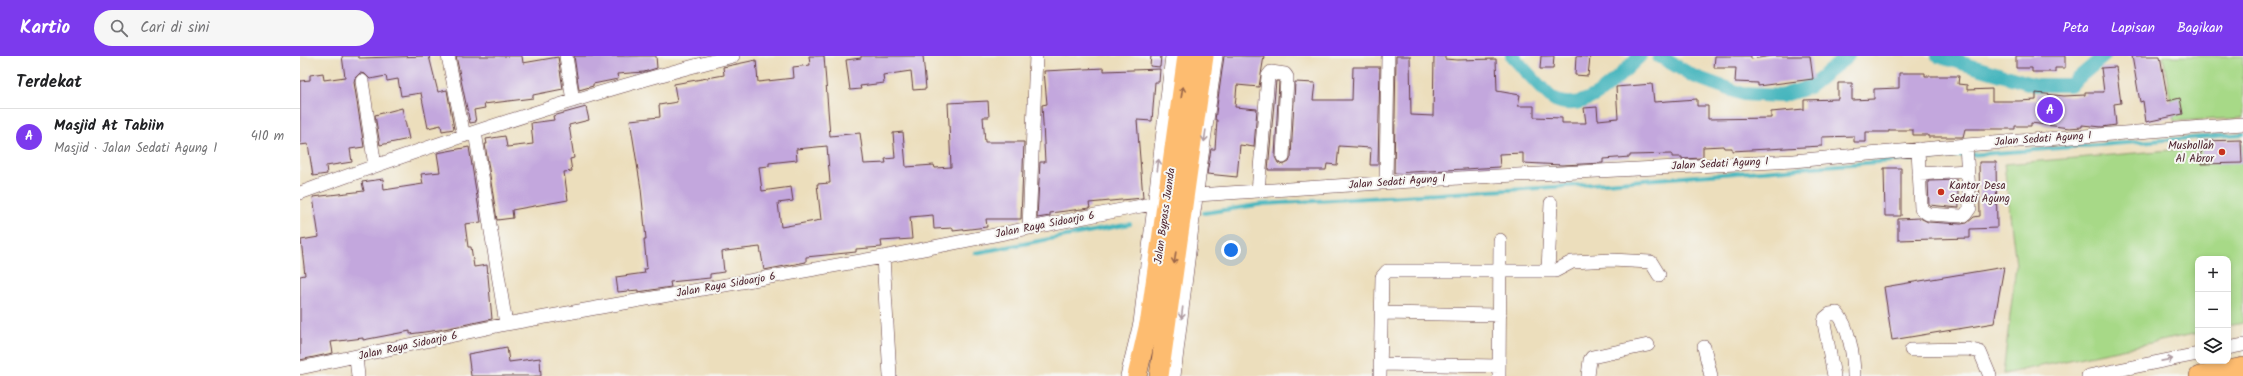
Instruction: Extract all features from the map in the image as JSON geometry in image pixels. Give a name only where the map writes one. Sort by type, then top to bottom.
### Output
[{"type":"highway","name":"Jalan Bypass Juanda","points":[[1159,376],[1174,208],[1170,124],[1187,56]]},
{"type":"highway","name":"Jalan Bypass Juanda","points":[[1137,376],[1174,208],[1204,56]]},
{"type":"highway","points":[[2199,376],[2243,367]]},
{"type":"street","points":[[448,56],[470,134],[506,324]]},
{"type":"street","points":[[566,56],[573,101]]},
{"type":"street","points":[[300,193],[470,134],[693,61],[733,56]]},
{"type":"street","points":[[1029,228],[1036,56]]},
{"type":"street","points":[[1170,124],[1172,56]]},
{"type":"street","points":[[1127,376],[1140,323],[1174,208],[1216,56]]},
{"type":"street","points":[[1386,183],[1388,56]]},
{"type":"street","points":[[1258,191],[1268,76],[1271,72],[1285,74],[1287,77],[1283,157]]},
{"type":"street","points":[[362,81],[375,166]]},
{"type":"street","name":"Jalan Sedati Agung I","points":[[1174,208],[1258,191],[1386,183],[1793,161],[1919,162],[1966,158],[2243,124]]},
{"type":"street","points":[[1966,158],[1970,208],[1965,215],[1960,216],[1924,213],[1920,204],[1919,162],[1966,158]]},
{"type":"street","points":[[1548,271],[1551,203]]},
{"type":"street","points":[[1174,208],[1174,376]]},
{"type":"street","name":"Jalan Raya Sidoarjo 6","points":[[300,368],[506,324],[883,257],[1029,228],[1174,208]]},
{"type":"street","points":[[1500,240],[1500,271],[1500,315],[1499,371],[1380,370],[1382,277],[1387,271],[1500,271],[1548,271],[1555,271],[1572,262],[1611,260],[1650,262],[1659,275]]},
{"type":"street","points":[[883,257],[890,376]]},
{"type":"street","points":[[1381,313],[1500,315]]},
{"type":"street","points":[[1834,376],[1824,323],[1825,318],[1830,314],[1837,313],[1844,321],[1848,332],[1854,376]]},
{"type":"street","points":[[1588,376],[1590,360],[1592,357],[1648,344]]},
{"type":"street","points":[[2231,347],[2243,345]]},
{"type":"street","points":[[1704,347],[1711,376]]},
{"type":"street","points":[[1911,350],[1968,349],[1980,352],[1990,376]]},
{"type":"street","points":[[2088,376],[2195,355]]},
{"type":"street","points":[[356,357],[358,376]]},
{"type":"green space","points":[[2163,56],[2243,56],[2243,118],[2174,121]]},
{"type":"green space","points":[[2243,144],[2243,323],[2231,325],[2231,256],[2195,256],[2195,334],[2003,374],[2016,265],[2004,164]]},
{"type":"building","points":[[342,56],[358,56],[359,58],[429,56],[438,92],[447,90],[454,129],[442,131],[441,125],[428,128],[421,93],[401,96],[398,79],[387,81],[386,76],[370,79],[365,74],[360,73],[355,78],[354,82],[364,147],[350,149],[352,162],[326,166],[327,174],[313,176],[308,144],[300,145],[300,81],[310,80],[310,75],[323,73],[324,80],[345,77]]},
{"type":"building","points":[[456,56],[522,56],[523,63],[558,57],[563,89],[533,95],[533,98],[484,104],[485,108],[474,110],[476,122],[470,123]]},
{"type":"building","points":[[574,56],[656,56],[657,68],[644,72],[617,74],[618,79],[593,84],[593,86],[579,90]]},
{"type":"building","points":[[809,56],[824,56],[830,136],[860,133],[864,164],[886,163],[885,159],[895,158],[893,133],[903,132],[906,167],[934,165],[935,168],[951,167],[948,103],[988,101],[989,117],[983,117],[985,142],[1024,142],[1021,219],[986,219],[987,227],[953,231],[953,228],[934,229],[933,215],[910,217],[912,239],[881,241],[882,247],[856,249],[856,252],[806,257],[806,262],[764,270],[760,247],[726,251],[722,252],[724,272],[710,274],[710,278],[670,282],[671,287],[638,292],[638,290],[618,292],[616,277],[645,273],[644,269],[647,269],[644,239],[646,239],[641,189],[630,120],[660,117],[659,105],[677,102],[674,84],[724,75],[723,67],[756,60],[758,82],[794,78],[793,67],[810,65]],"holes":[[[827,146],[830,183],[817,184],[821,220],[781,227],[778,203],[793,201],[791,187],[762,191],[759,167],[769,166],[769,163],[797,160],[796,149]]]},
{"type":"building","points":[[861,56],[923,56],[926,89],[913,90],[911,71],[883,75],[884,83],[860,86],[861,89],[850,90],[846,60],[861,58]]},
{"type":"building","points":[[1151,56],[1161,56],[1160,67],[1150,66]]},
{"type":"building","points":[[1224,56],[1264,56],[1259,87],[1237,85],[1235,107],[1257,109],[1254,147],[1240,145],[1237,177],[1207,174],[1211,149],[1215,149],[1217,120],[1215,120]]},
{"type":"building","points":[[1396,56],[1410,56],[1411,115],[1433,116],[1434,56],[1445,56],[1445,59],[1457,60],[1496,59],[1497,91],[1520,95],[1518,106],[1534,106],[1534,117],[1562,118],[1562,123],[1586,123],[1584,108],[1597,107],[1598,120],[1618,118],[1616,87],[1652,84],[1654,102],[1697,99],[1697,106],[1708,106],[1708,119],[1771,118],[1771,112],[1804,109],[1804,100],[1838,99],[1838,83],[1852,83],[1852,100],[1874,99],[1874,89],[1899,88],[1899,73],[1925,73],[1925,76],[1959,76],[1958,84],[1967,85],[1967,90],[1992,89],[1992,101],[2019,101],[2036,100],[2036,93],[2064,96],[2085,95],[2085,92],[2104,92],[2101,68],[2116,67],[2121,103],[2114,104],[2116,125],[2102,127],[2082,125],[2082,127],[2069,128],[2031,123],[2031,126],[2015,126],[2015,129],[1965,129],[1963,137],[1928,137],[1928,135],[1913,135],[1913,130],[1889,130],[1889,132],[1866,132],[1866,142],[1854,142],[1854,136],[1822,137],[1822,146],[1732,151],[1732,148],[1724,148],[1723,146],[1703,147],[1703,158],[1682,159],[1682,157],[1672,157],[1672,154],[1630,155],[1630,157],[1603,159],[1603,163],[1562,165],[1523,163],[1523,153],[1499,154],[1500,167],[1394,173]]},
{"type":"building","points":[[1541,56],[1554,56],[1553,69],[1540,69]]},
{"type":"building","points":[[1576,56],[1590,57],[1588,76],[1575,75]]},
{"type":"building","points":[[1715,56],[1751,56],[1751,59],[1773,56],[1810,56],[1813,79],[1758,86],[1758,83],[1735,82],[1736,68],[1714,68]]},
{"type":"building","points":[[2016,56],[2065,56],[2065,68],[2055,68],[2055,72],[2032,72],[2032,68],[2016,68]]},
{"type":"building","points":[[2132,56],[2160,56],[2168,101],[2180,98],[2183,114],[2146,122],[2143,101],[2140,102]]},
{"type":"building","points":[[1353,67],[1380,67],[1378,165],[1370,165],[1371,148],[1339,146],[1337,165],[1327,164],[1326,170],[1268,170],[1276,81],[1279,81],[1275,157],[1278,163],[1283,165],[1289,162],[1291,157],[1295,82],[1315,83],[1313,100],[1352,100]]},
{"type":"building","points":[[1104,68],[1104,71],[1160,69],[1159,82],[1155,82],[1152,121],[1137,120],[1143,198],[1089,203],[1090,208],[1050,213],[1050,216],[1037,218],[1040,162],[1045,162],[1042,105],[1047,104],[1044,71]]},
{"type":"building","points":[[586,107],[589,120],[569,125],[574,158],[570,159],[572,171],[564,172],[568,200],[512,210],[513,218],[497,220],[485,144],[487,144],[486,139],[505,136],[507,147],[533,144],[531,123],[554,120],[553,116]]},
{"type":"building","points":[[402,108],[409,139],[380,145],[375,115]]},
{"type":"building","name":"Mushollah Al Abror","points":[[2241,140],[2242,163],[2202,164],[2201,141]]},
{"type":"building","points":[[469,147],[481,222],[465,224],[468,247],[471,247],[474,267],[487,265],[492,319],[439,330],[410,334],[410,331],[363,340],[363,338],[331,342],[333,353],[300,360],[300,276],[305,275],[301,240],[319,237],[313,197],[364,191],[362,182],[383,179],[384,190],[423,184],[421,174],[440,172],[437,153]]},
{"type":"building","points":[[1979,162],[1996,162],[1997,228],[1970,229],[1970,238],[1898,240],[1898,219],[1920,218],[1928,222],[1961,224],[1967,223],[1974,217],[1980,216]]},
{"type":"building","points":[[1884,168],[1901,168],[1901,216],[1885,216]]},
{"type":"building","name":"Kantor Desa Sedati Agung","points":[[1957,180],[1959,208],[1929,205],[1928,181]]},
{"type":"building","points":[[2004,267],[1994,323],[1892,340],[1884,287]]},
{"type":"building","points":[[507,347],[509,362],[540,358],[541,376],[471,376],[468,354]]},
{"type":"waterway","points":[[1512,56],[1552,98],[1567,103],[1579,102],[1591,98],[1602,91],[1640,56]]},
{"type":"waterway","points":[[1659,56],[1693,76],[1743,94],[1781,96],[1809,87],[1848,56]]},
{"type":"waterway","points":[[1938,56],[2035,85],[2070,85],[2104,56]]},
{"type":"waterway","points":[[1204,213],[1264,204],[1540,188],[2243,134]]},
{"type":"waterway","points":[[975,253],[1130,224]]},
{"type":"place","name":"Masjid At Tabiin","points":[[2050,110]]},
{"type":"place","name":"Mushollah Al Abror","points":[[2222,152]]},
{"type":"place","name":"Kantor Desa Sedati Agung","points":[[1941,192]]}]
